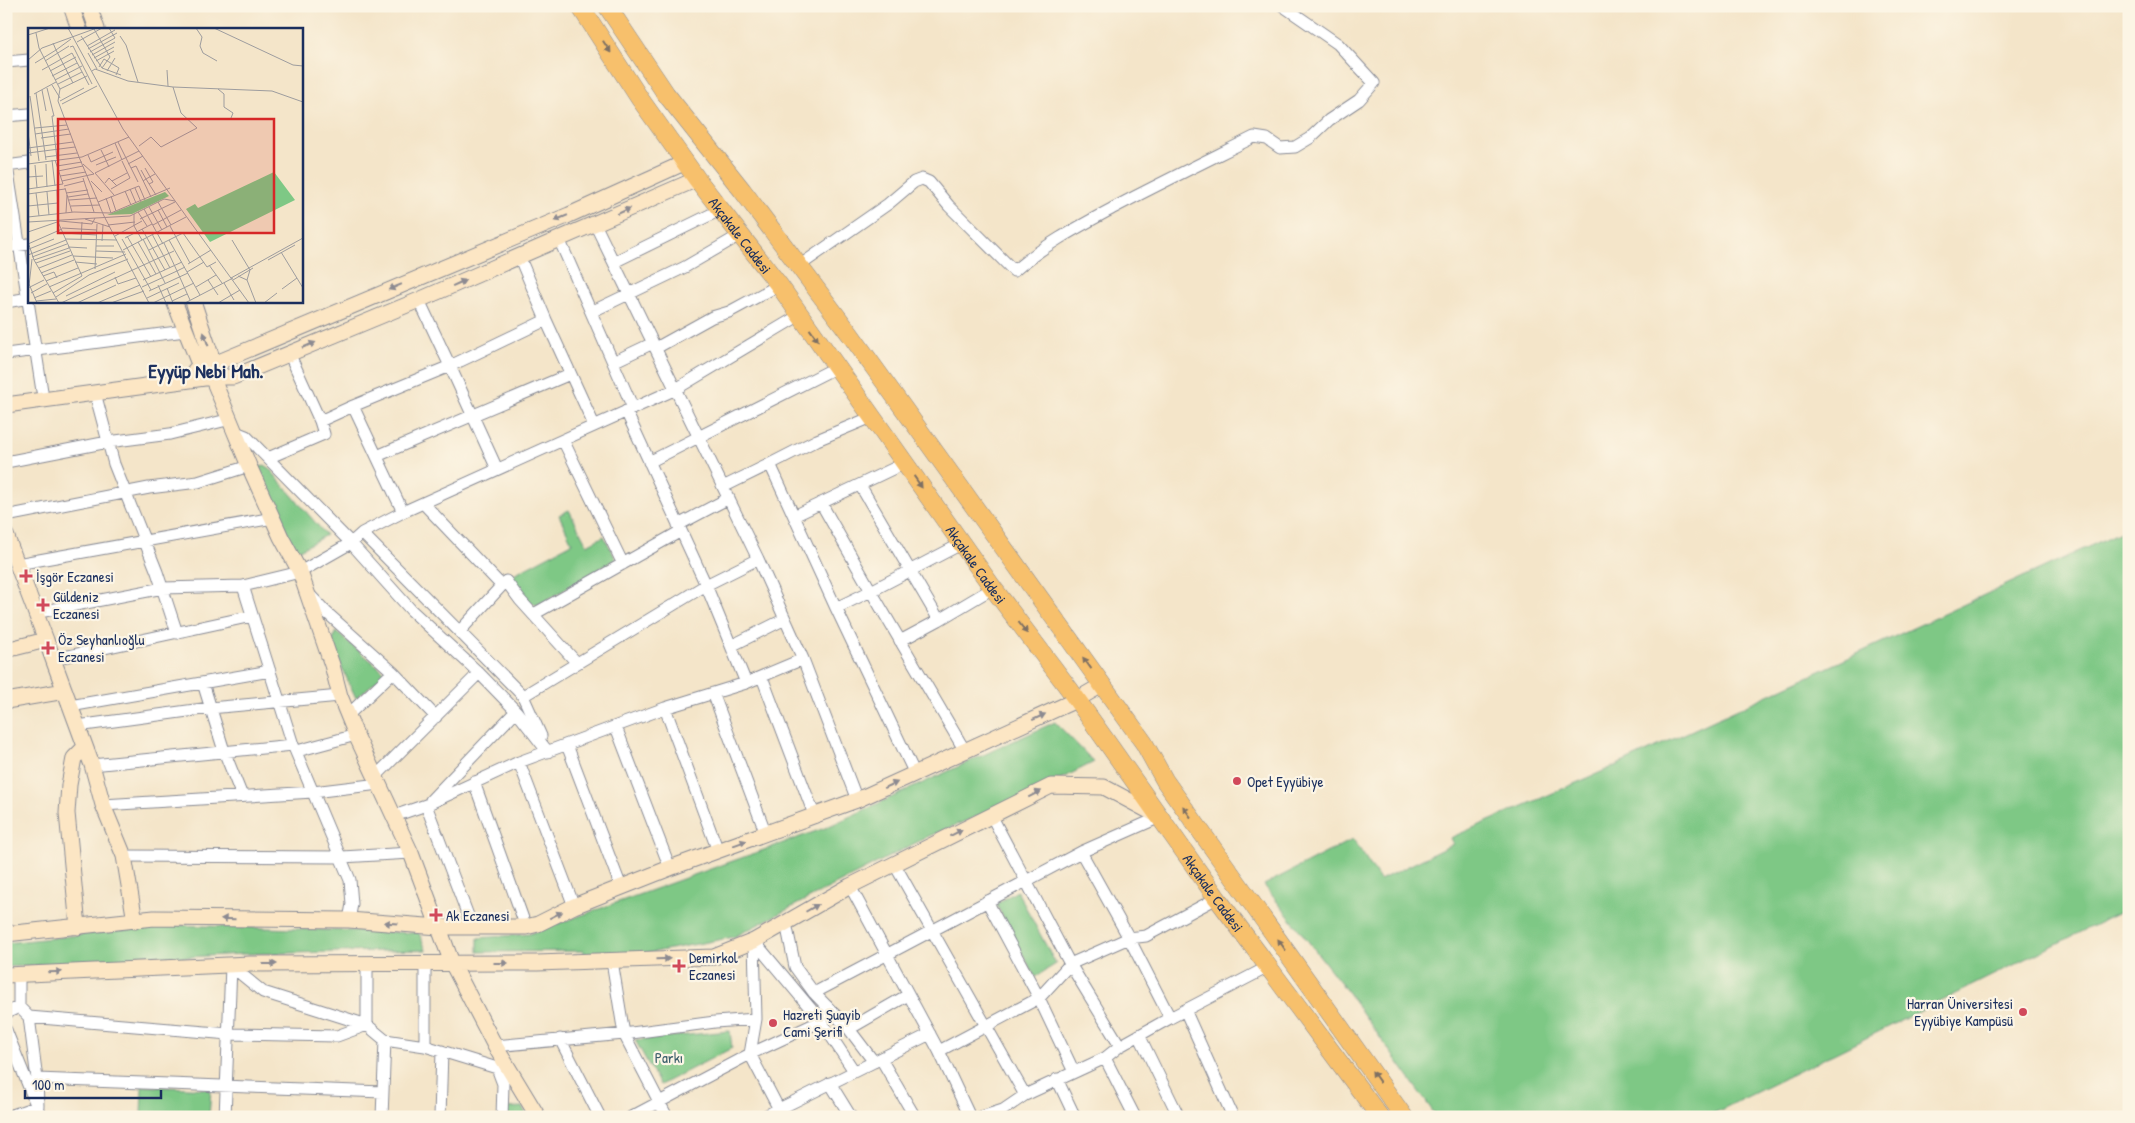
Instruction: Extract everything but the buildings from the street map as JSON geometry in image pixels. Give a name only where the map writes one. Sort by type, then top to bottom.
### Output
[{"type":"main road","points":[[71,6],[79,28]]},
{"type":"main road","points":[[89,6],[97,28]]},
{"type":"main road","name":"Akçakale Caddesi","points":[[580,6],[640,98],[697,179],[779,285],[961,544],[1076,700],[1217,898],[1380,1117]]},
{"type":"main road","name":"Akçakale Caddesi","points":[[607,6],[666,94],[850,334],[1144,743],[1165,781],[1404,1117]]},
{"type":"main road","points":[[6,405],[95,393],[209,370],[569,215],[686,162]]},
{"type":"main road","points":[[6,395],[209,370],[232,378],[419,300],[697,179]]},
{"type":"main road","points":[[174,302],[185,331],[209,370],[234,425],[249,466],[300,572],[332,665],[340,696],[411,853],[452,963],[495,1046],[503,1069],[538,1117]]},
{"type":"main road","points":[[193,302],[209,370]]},
{"type":"main road","points":[[7,538],[34,613],[54,659],[92,765],[103,805],[124,856],[135,921]]},
{"type":"main road","points":[[6,650],[46,640]]},
{"type":"main road","points":[[6,934],[154,918],[349,920],[440,927],[526,927],[538,924],[574,906],[620,887],[858,800],[1076,700],[1102,685]]},
{"type":"main road","points":[[6,701],[65,691]]},
{"type":"main road","points":[[78,927],[68,785],[74,758],[85,748]]},
{"type":"main road","points":[[13,974],[231,966],[612,961],[714,957],[754,941],[850,886],[1051,786],[1104,787],[1160,817]]},
{"type":"street","points":[[799,266],[888,204],[914,182],[922,180],[929,182],[949,206],[1014,271],[1074,229],[1254,137],[1267,139],[1280,148],[1295,147],[1310,138],[1329,120],[1359,100],[1374,83],[1338,44],[1283,6]]},
{"type":"street","points":[[6,62],[28,60]]},
{"type":"street","points":[[6,116],[28,114]]},
{"type":"street","points":[[6,302],[28,298],[25,244],[7,166],[28,163]]},
{"type":"street","points":[[614,262],[720,210]]},
{"type":"street","points":[[596,224],[758,559],[803,659],[858,800]]},
{"type":"street","points":[[591,312],[630,295],[685,267],[740,235]]},
{"type":"street","points":[[559,239],[613,362],[649,462],[706,585],[746,683]]},
{"type":"street","points":[[6,247],[25,244]]},
{"type":"street","points":[[519,256],[594,425]]},
{"type":"street","points":[[613,362],[655,345],[712,317],[729,312],[779,285]]},
{"type":"street","points":[[419,300],[474,415],[497,469]]},
{"type":"street","points":[[29,302],[42,391]]},
{"type":"street","points":[[34,613],[162,588],[243,586],[300,572],[350,543],[362,533],[403,512],[676,389],[800,316]]},
{"type":"street","points":[[320,421],[450,366],[546,320]]},
{"type":"street","points":[[6,354],[185,331]]},
{"type":"street","points":[[268,458],[324,434],[290,353]]},
{"type":"street","points":[[649,462],[700,438],[837,367]]},
{"type":"street","points":[[377,456],[570,374]]},
{"type":"street","points":[[95,393],[125,494],[162,588],[177,633]]},
{"type":"street","points":[[353,406],[403,512]]},
{"type":"street","points":[[723,487],[817,440],[872,417]]},
{"type":"street","points":[[6,462],[108,442],[234,425],[350,543],[411,610],[479,673],[516,711],[548,752]]},
{"type":"street","points":[[563,440],[623,564]]},
{"type":"street","points":[[794,516],[905,463]]},
{"type":"street","points":[[770,464],[915,774]]},
{"type":"street","points":[[6,516],[149,488],[198,482],[249,466]]},
{"type":"street","points":[[860,485],[939,620]]},
{"type":"street","points":[[534,614],[623,564],[729,498]]},
{"type":"street","points":[[423,503],[501,586]]},
{"type":"street","points":[[822,503],[871,591],[965,751]]},
{"type":"street","points":[[17,564],[273,518]]},
{"type":"street","points":[[362,533],[522,696],[548,752]]},
{"type":"street","points":[[836,608],[961,544]]},
{"type":"street","points":[[522,696],[706,585],[758,559]]},
{"type":"street","points":[[460,631],[506,581],[577,663]]},
{"type":"street","points":[[243,586],[295,748],[350,880],[352,904],[349,920]]},
{"type":"street","points":[[304,588],[326,612],[393,672],[436,717]]},
{"type":"street","points":[[900,641],[993,588]]},
{"type":"street","points":[[54,659],[252,616]]},
{"type":"street","points":[[731,646],[785,619]]},
{"type":"street","points":[[394,816],[426,804],[519,762],[664,708],[746,683],[803,659]]},
{"type":"street","points":[[70,706],[270,671]]},
{"type":"street","points":[[348,715],[393,672]]},
{"type":"street","points":[[103,805],[313,792],[377,781],[404,745],[436,717],[479,673]]},
{"type":"street","points":[[762,677],[815,817]]},
{"type":"street","points":[[203,683],[224,751],[242,796]]},
{"type":"street","points":[[713,693],[766,834]]},
{"type":"street","points":[[77,726],[210,708],[340,696]]},
{"type":"street","points":[[664,708],[718,851]]},
{"type":"street","points":[[426,804],[516,711]]},
{"type":"street","points":[[616,727],[670,868]]},
{"type":"street","points":[[92,765],[224,751],[295,748],[356,735]]},
{"type":"street","points":[[567,745],[620,887]]},
{"type":"street","points":[[519,762],[574,906]]},
{"type":"street","points":[[474,782],[526,927]]},
{"type":"street","points":[[426,804],[472,926]]},
{"type":"street","points":[[991,815],[1070,964],[1120,1046]]},
{"type":"street","points":[[814,992],[1081,852],[1160,817]]},
{"type":"street","points":[[1081,852],[1129,938],[1170,1018]]},
{"type":"street","points":[[124,856],[342,857],[411,853]]},
{"type":"street","points":[[895,865],[931,932],[1025,1095]]},
{"type":"street","points":[[850,886],[939,1051],[970,1117]]},
{"type":"street","points":[[939,1051],[1038,998],[1070,964],[1129,938],[1146,936],[1217,898]]},
{"type":"street","points":[[987,901],[1074,1072]]},
{"type":"street","points":[[786,923],[795,967],[814,992],[877,1060],[915,1117]]},
{"type":"street","points":[[754,941],[756,1019],[750,1054],[781,1113]]},
{"type":"street","points":[[754,941],[820,1020],[854,1071]]},
{"type":"street","points":[[612,961],[624,1034],[667,1117]]},
{"type":"street","points":[[367,964],[367,1025]]},
{"type":"street","points":[[424,964],[425,1046]]},
{"type":"street","points":[[231,966],[263,992],[367,1025],[385,1040],[425,1046],[503,1069],[502,1117]]},
{"type":"street","points":[[225,1117],[231,966]]},
{"type":"street","points":[[981,1117],[1005,1113],[1025,1095],[1105,1058],[1120,1046],[1139,1035],[1268,967]]},
{"type":"street","points":[[13,974],[20,1007],[29,1017],[40,1111]]},
{"type":"street","points":[[849,1028],[908,995]]},
{"type":"street","points":[[630,1117],[750,1054],[820,1020],[827,1006]]},
{"type":"street","points":[[6,1013],[20,1007]]},
{"type":"street","points":[[1185,1010],[1233,1117]]},
{"type":"street","points":[[29,1017],[229,1034],[337,1036],[367,1025]]},
{"type":"street","points":[[495,1046],[756,1019]]},
{"type":"street","points":[[6,1030],[40,1111]]},
{"type":"street","points":[[763,1117],[781,1113],[830,1083],[930,1034]]},
{"type":"street","points":[[1139,1035],[1179,1117]]},
{"type":"street","points":[[560,1039],[600,1117]]},
{"type":"street","points":[[382,1117],[385,1040]]},
{"type":"street","points":[[440,1117],[442,1051]]},
{"type":"street","points":[[1105,1058],[1135,1117]]},
{"type":"street","points":[[37,1079],[225,1088],[383,1092]]},
{"type":"street","points":[[1057,1079],[1075,1117]]},
{"type":"street","points":[[830,1083],[851,1117]]},
{"type":"street","points":[[7,1117],[40,1111]]},
{"type":"green space","points":[[267,466],[326,535],[296,552],[257,467]]},
{"type":"green space","points":[[569,510],[587,545],[604,536],[616,559],[536,605],[520,593],[512,575],[572,543],[559,515]]},
{"type":"green space","points":[[2129,528],[2129,908],[1706,1117],[1437,1117],[1341,983],[1264,885],[1353,839],[1380,880],[1453,844],[1450,838],[1615,766]]},
{"type":"green space","points":[[336,632],[386,673],[356,698],[331,644]]},
{"type":"green space","points":[[1055,722],[1094,762],[1027,796],[929,836],[734,937],[628,957],[584,959],[584,951],[478,952],[478,938],[529,934],[825,828]]},
{"type":"green space","points":[[1017,891],[1056,964],[1035,977],[996,904]]},
{"type":"green space","points":[[172,925],[419,933],[426,950],[242,954],[6,967],[6,943]]},
{"type":"green space","name":"Parkı","points":[[730,1031],[732,1048],[660,1085],[635,1040]]},
{"type":"green space","points":[[142,1086],[211,1089],[209,1117],[141,1117]]},
{"type":"green space","points":[[522,1107],[528,1117],[505,1117],[505,1108]]},
{"type":"place","name":"İşgör Eczanesi","points":[[26,576]]},
{"type":"place","name":"Güldeniz Eczanesi","points":[[43,605]]},
{"type":"place","name":"Öz Seyhanlıoğlu Eczanesi","points":[[48,648]]},
{"type":"place","name":"Opet Eyyübiye","points":[[1237,781]]},
{"type":"place","name":"Ak Eczanesi","points":[[436,915]]},
{"type":"place","name":"Demirkol Eczanesi","points":[[679,966]]},
{"type":"place","name":"Harran Üniversitesi Eyyübiye Kampüsü","points":[[2023,1012]]},
{"type":"place","name":"Hazreti Şuayib Cami Şerifi","points":[[773,1023]]},
{"type":"district","name":"Eyyüp Nebi Mah.","points":[[206,370]]}]
